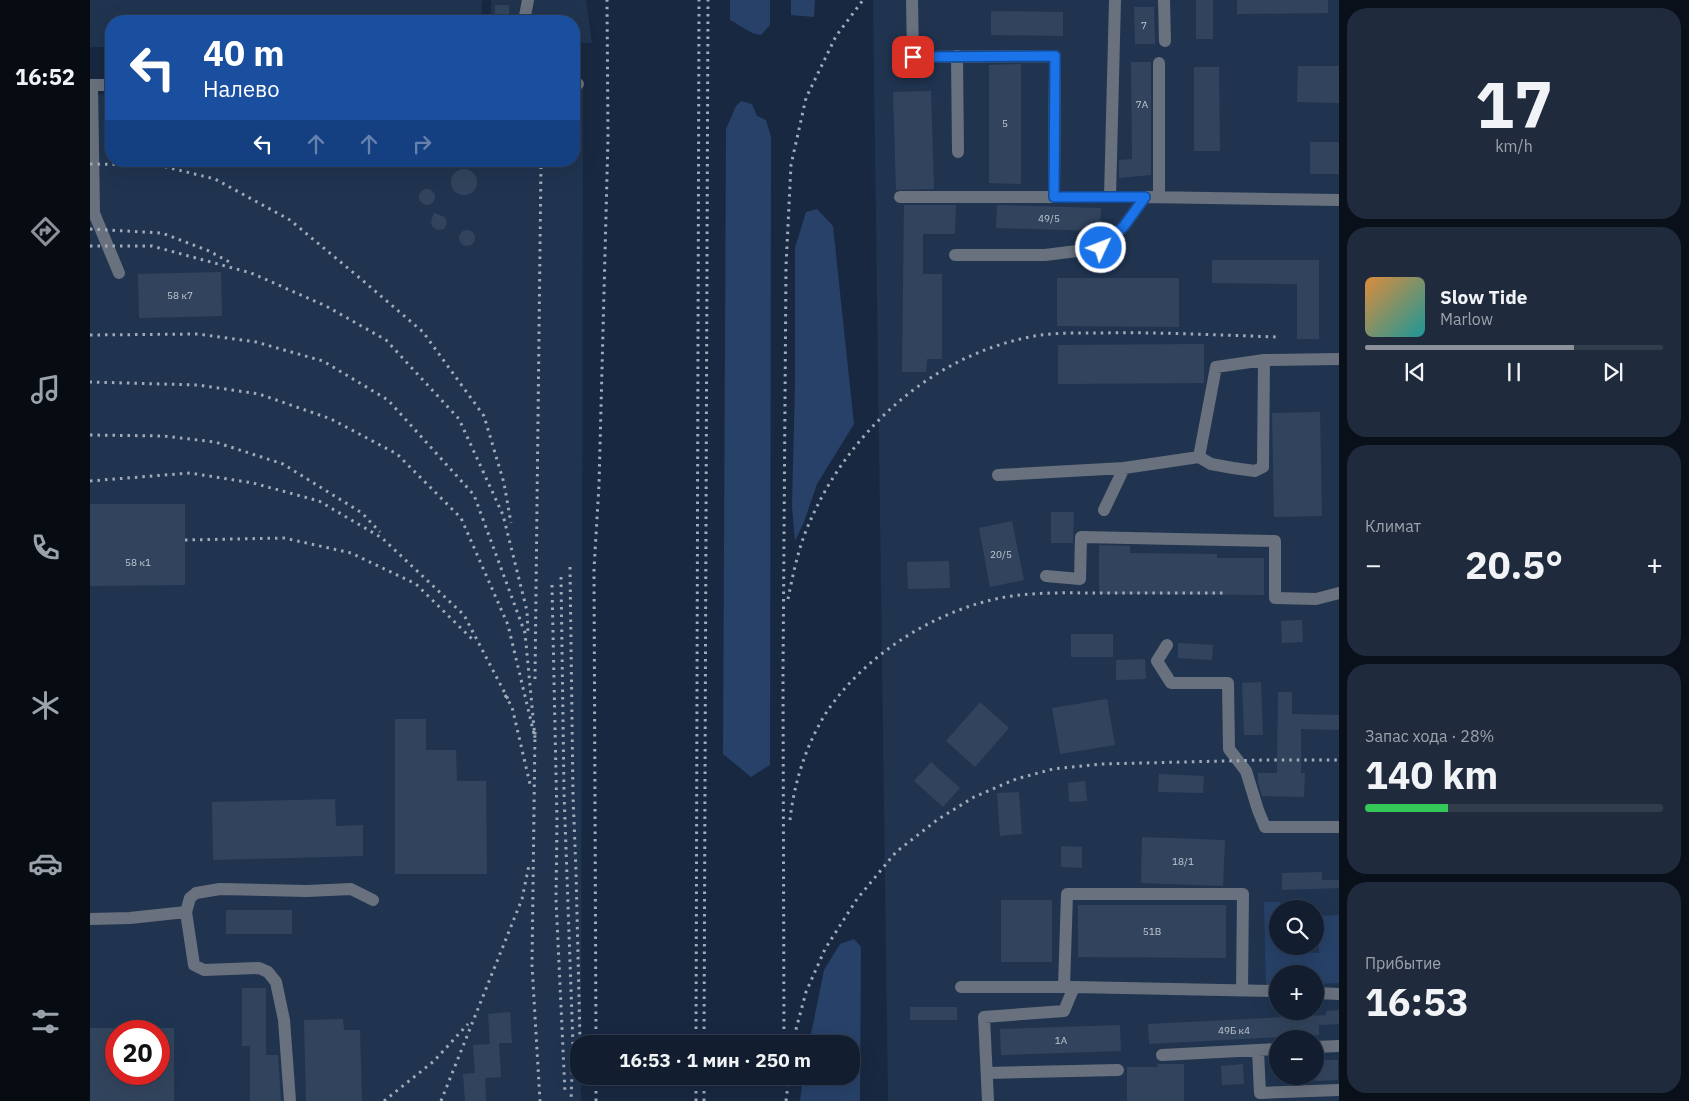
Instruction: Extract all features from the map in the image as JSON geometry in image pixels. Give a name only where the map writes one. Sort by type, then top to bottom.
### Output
[{"type":"lane","points":[[525,15],[528,0]]},
{"type":"lane","points":[[912,0],[913,57],[1055,56],[1054,197]]},
{"type":"lane","points":[[1110,197],[1115,0]]},
{"type":"lane","points":[[1164,0],[1165,41]]},
{"type":"lane","points":[[957,56],[958,152]]},
{"type":"lane","points":[[1159,63],[1159,197]]},
{"type":"lane","points":[[105,85],[91,85],[94,213],[119,273]]},
{"type":"lane","points":[[900,197],[1159,197],[1339,200]]},
{"type":"lane","points":[[955,255],[1045,255],[1101,248],[1124,226],[1145,197]]},
{"type":"lane","points":[[1199,457],[1216,367],[1264,360],[1339,359]]},
{"type":"lane","points":[[998,475],[1124,468],[1199,457],[1211,464],[1233,468],[1255,470],[1263,467],[1264,360]]},
{"type":"lane","points":[[1104,510],[1124,468]]},
{"type":"lane","points":[[1046,576],[1080,579],[1081,537],[1275,541],[1275,598],[1316,599],[1339,593]]},
{"type":"lane","points":[[1167,645],[1157,661],[1171,683],[1228,684],[1229,749],[1246,772],[1265,827],[1339,826]]},
{"type":"lane","points":[[290,1101],[284,1020],[276,982],[268,972],[259,968],[204,970],[194,966],[186,912],[190,898],[196,893],[220,889],[307,891],[352,889],[373,900]]},
{"type":"lane","points":[[988,1101],[984,1016],[1064,1011],[1069,987],[1067,894],[1243,894],[1242,990]]},
{"type":"lane","points":[[90,919],[130,918],[186,912]]},
{"type":"lane","points":[[960,987],[1069,987],[1269,992]]},
{"type":"lane","points":[[1324,993],[1339,994]]},
{"type":"lane","points":[[1324,1047],[1339,1046]]},
{"type":"lane","points":[[1162,1055],[1269,1049]]},
{"type":"lane","points":[[1258,1050],[1260,1093],[1339,1090]]},
{"type":"lane","points":[[987,1072],[1118,1070]]},
{"type":"shaded area","points":[[90,0],[482,0],[481,15],[105,15],[105,47],[90,47]]},
{"type":"shaded area","points":[[491,0],[586,0],[592,43],[580,43],[580,15],[491,15]]},
{"type":"shaded area","points":[[730,0],[770,0],[770,25],[761,35],[749,31],[730,20]]},
{"type":"shaded area","points":[[791,0],[815,0],[814,17],[791,15]]},
{"type":"shaded area","points":[[873,0],[1339,0],[1339,1101],[888,1101]]},
{"type":"shaded area","points":[[580,89],[583,89],[581,1035],[570,1035],[570,1085],[581,1085],[581,1101],[90,1101],[90,95],[105,94],[105,167],[580,167]]},
{"type":"shaded area","points":[[741,101],[752,104],[757,116],[766,120],[771,137],[770,765],[751,777],[723,754],[726,129],[736,106]]},
{"type":"shaded area","points":[[817,209],[833,226],[854,424],[817,484],[804,522],[795,541],[792,507],[795,382],[795,248],[806,212]]},
{"type":"shaded area","points":[[1264,902],[1269,902],[1269,955],[1324,955],[1324,916],[1339,915],[1339,983],[1324,984],[1324,965],[1269,965],[1269,986],[1266,986]]},
{"type":"shaded area","points":[[854,939],[861,947],[860,1101],[800,1101],[802,1085],[860,1085],[860,1035],[811,1035],[824,970],[840,944]]},
{"type":"building","points":[[1196,0],[1213,0],[1213,39],[1196,39]]},
{"type":"building","points":[[1237,0],[1328,0],[1328,13],[1237,14]]},
{"type":"building","points":[[495,5],[509,5],[509,15],[495,15]]},
{"type":"building","points":[[1134,7],[1154,7],[1155,44],[1135,44]]},
{"type":"building","points":[[991,11],[1063,12],[1063,36],[991,35]]},
{"type":"building","points":[[1131,62],[1151,62],[1151,175],[1119,178],[1119,160],[1132,159]]},
{"type":"building","points":[[1021,64],[1021,184],[989,183],[989,65]]},
{"type":"building","points":[[1298,66],[1339,66],[1339,103],[1297,102]]},
{"type":"building","points":[[1194,67],[1219,67],[1220,151],[1194,151]]},
{"type":"building","points":[[931,91],[934,189],[896,190],[893,92]]},
{"type":"building","points":[[1310,142],[1339,142],[1339,174],[1310,174]]},
{"type":"building","points":[[464,169],[473,173],[477,182],[473,191],[464,195],[455,191],[451,182],[455,173]]},
{"type":"building","points":[[427,189],[433,191],[435,197],[433,203],[427,205],[421,203],[419,197],[421,191]]},
{"type":"building","points":[[904,205],[956,205],[955,234],[923,234],[923,274],[942,274],[942,359],[927,359],[926,372],[902,372]]},
{"type":"building","points":[[997,205],[1101,208],[1100,231],[996,228]]},
{"type":"building","points":[[434,213],[445,217],[447,223],[444,229],[437,230],[432,226],[431,221]]},
{"type":"building","points":[[467,230],[473,232],[475,238],[473,244],[467,246],[461,244],[459,238],[461,232]]},
{"type":"building","points":[[1212,260],[1319,260],[1319,339],[1297,339],[1297,284],[1212,283]]},
{"type":"building","points":[[221,272],[222,316],[139,318],[138,274]]},
{"type":"building","points":[[1057,278],[1179,278],[1179,327],[1057,326]]},
{"type":"building","points":[[1204,344],[1204,383],[1058,384],[1058,345]]},
{"type":"building","points":[[1320,412],[1322,516],[1274,517],[1272,413]]},
{"type":"building","points":[[90,504],[185,504],[185,585],[90,586]]},
{"type":"building","points":[[1051,512],[1074,512],[1073,543],[1051,543]]},
{"type":"building","points":[[1012,521],[1024,580],[990,587],[979,528]]},
{"type":"building","points":[[1099,545],[1130,546],[1130,553],[1217,554],[1217,558],[1264,558],[1264,595],[1099,594]]},
{"type":"building","points":[[949,561],[950,588],[908,589],[907,562]]},
{"type":"building","points":[[1302,620],[1303,642],[1282,643],[1281,621]]},
{"type":"building","points":[[1071,634],[1113,634],[1113,657],[1071,657]]},
{"type":"building","points":[[1178,643],[1213,645],[1212,660],[1178,658]]},
{"type":"building","points":[[1145,659],[1146,679],[1116,680],[1116,660]]},
{"type":"building","points":[[1261,682],[1263,735],[1244,735],[1242,683]]},
{"type":"building","points":[[1278,692],[1292,692],[1292,714],[1339,715],[1339,730],[1301,729],[1301,773],[1305,773],[1304,797],[1262,796],[1258,782],[1258,773],[1277,773]]},
{"type":"building","points":[[1107,699],[1115,745],[1060,754],[1052,708]]},
{"type":"building","points":[[980,702],[1009,728],[975,767],[946,741]]},
{"type":"building","points":[[395,719],[426,719],[426,750],[456,750],[457,781],[486,781],[487,874],[395,874]]},
{"type":"building","points":[[931,762],[960,788],[943,807],[914,781]]},
{"type":"building","points":[[1159,774],[1204,776],[1203,793],[1158,792]]},
{"type":"building","points":[[1085,781],[1087,801],[1069,802],[1068,783]]},
{"type":"building","points":[[1019,792],[1022,834],[1000,836],[997,793]]},
{"type":"building","points":[[335,799],[336,826],[363,825],[363,856],[213,860],[212,802]]},
{"type":"building","points":[[1142,837],[1225,840],[1223,886],[1141,883]]},
{"type":"building","points":[[1061,846],[1082,847],[1082,868],[1061,867]]},
{"type":"building","points":[[1322,872],[1322,880],[1339,880],[1339,888],[1282,890],[1282,873]]},
{"type":"building","points":[[1001,900],[1052,900],[1052,962],[1001,962]]},
{"type":"building","points":[[1078,905],[1226,905],[1226,958],[1078,957]]},
{"type":"building","points":[[226,910],[292,910],[292,934],[226,934]]},
{"type":"building","points":[[242,988],[266,988],[266,1055],[278,1055],[281,1101],[250,1101],[250,1046],[242,1046]]},
{"type":"building","points":[[910,1007],[957,1007],[957,1020],[910,1020]]},
{"type":"building","points":[[1339,1010],[1339,1024],[1319,1025],[1319,1030],[1269,1030],[1269,1038],[1149,1044],[1148,1024],[1269,1018],[1269,1020],[1324,1020],[1326,1011]]},
{"type":"building","points":[[510,1012],[512,1043],[499,1043],[501,1077],[485,1078],[486,1101],[465,1101],[463,1074],[475,1073],[473,1045],[490,1044],[488,1014]]},
{"type":"building","points":[[343,1019],[344,1030],[360,1030],[362,1101],[306,1101],[304,1020]]},
{"type":"building","points":[[1120,1025],[1121,1051],[1001,1055],[1000,1029]]},
{"type":"building","points":[[90,1028],[105,1028],[105,1085],[170,1085],[170,1028],[174,1028],[174,1101],[90,1101]]},
{"type":"building","points":[[1324,1060],[1338,1060],[1338,1080],[1324,1081]]},
{"type":"building","points":[[1157,1064],[1184,1064],[1184,1101],[1127,1101],[1127,1067],[1158,1067]]},
{"type":"building","points":[[1243,1064],[1244,1084],[1222,1085],[1221,1066]]},
{"type":"railway","points":[[596,1035],[594,569],[599,485],[608,138],[607,0]]},
{"type":"railway","points":[[696,1035],[699,0]]},
{"type":"railway","points":[[704,1035],[708,0]]},
{"type":"railway","points":[[784,1035],[783,675],[786,266],[791,165],[806,98],[836,36],[863,0]]},
{"type":"railway","points":[[90,164],[105,164]]},
{"type":"railway","points":[[166,167],[215,179],[290,220],[423,332],[484,416],[504,483],[511,523]]},
{"type":"railway","points":[[535,679],[541,167]]},
{"type":"railway","points":[[90,229],[162,233],[209,251],[233,264]]},
{"type":"railway","points":[[90,246],[152,246],[251,273],[326,306],[386,340],[459,419],[503,515],[527,611],[528,633]]},
{"type":"railway","points":[[788,599],[804,535],[824,493],[844,461],[868,432],[894,406],[923,383],[955,363],[989,348],[1034,336],[1053,334],[1145,333],[1278,337]]},
{"type":"railway","points":[[90,335],[198,334],[256,342],[323,361],[388,400],[474,495],[525,633],[535,738],[508,625],[461,518],[397,454],[331,419],[259,394],[198,385],[90,382]]},
{"type":"railway","points":[[90,435],[164,436],[215,442],[283,464],[362,513],[380,532]]},
{"type":"railway","points":[[90,481],[190,473],[253,483],[319,501],[382,538],[464,615],[509,701]]},
{"type":"railway","points":[[185,540],[284,538],[351,553],[416,584],[472,639]]},
{"type":"railway","points":[[570,567],[573,796],[580,1035]]},
{"type":"railway","points":[[561,577],[564,792],[573,1046],[571,1101]]},
{"type":"railway","points":[[552,585],[557,821],[556,899],[565,1092]]},
{"type":"railway","points":[[790,820],[794,792],[802,765],[812,738],[826,713],[843,690],[863,670],[911,634],[937,620],[964,608],[992,600],[1030,594],[1224,593]]},
{"type":"railway","points":[[505,695],[512,707],[530,784]]},
{"type":"railway","points":[[535,732],[532,965],[540,1101]]},
{"type":"railway","points":[[794,1035],[806,992],[825,949],[857,899],[896,852],[937,820],[974,797],[1016,779],[1053,769],[1101,764],[1339,760]]},
{"type":"railway","points":[[441,1101],[522,899],[529,865]]},
{"type":"railway","points":[[384,1101],[434,1061],[468,1024]]},
{"type":"railway","points":[[596,1085],[596,1101]]},
{"type":"railway","points":[[696,1085],[696,1101]]},
{"type":"railway","points":[[704,1085],[704,1101]]},
{"type":"railway","points":[[786,1101],[788,1085]]},
{"type":"route","points":[[913,57],[1055,56],[1054,197],[1145,197],[1124,226],[1101,248]]}]
